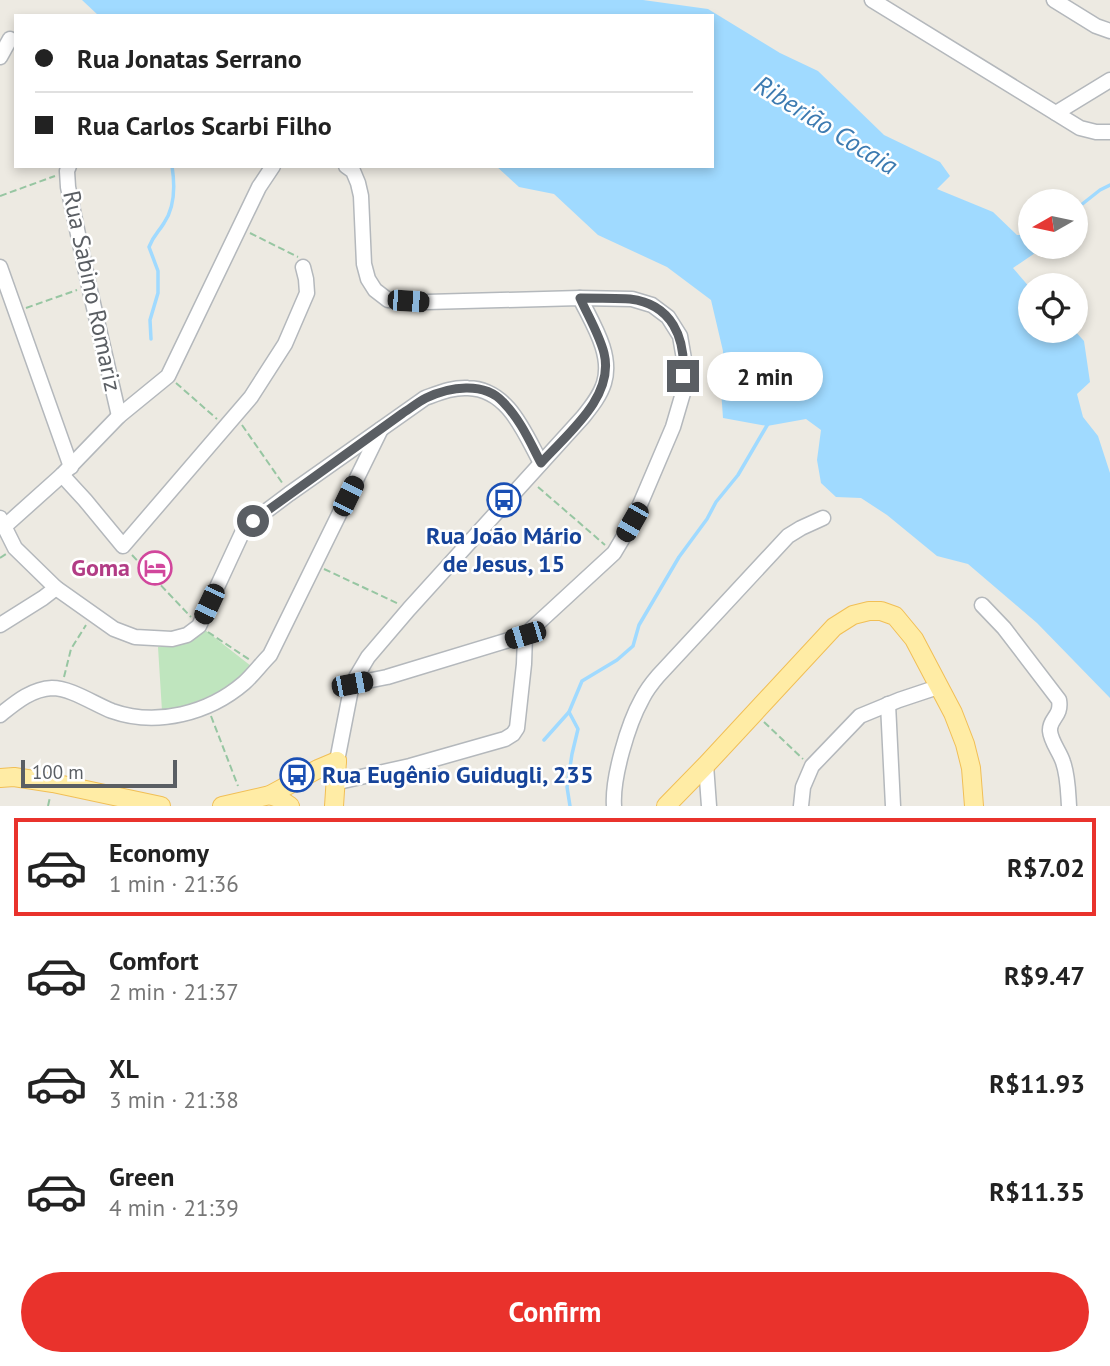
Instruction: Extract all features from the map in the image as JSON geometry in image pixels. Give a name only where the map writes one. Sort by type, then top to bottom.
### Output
[{"type":"main road","points":[[666,806],[834,627],[853,615],[881,611],[895,616],[914,639],[953,713],[971,768],[974,806]]},
{"type":"main road","points":[[334,806],[337,761]]},
{"type":"main road","points":[[222,806],[270,795],[337,761]]},
{"type":"main road","points":[[0,778],[14,777],[53,783],[161,806]]},
{"type":"main road","points":[[270,795],[290,806]]},
{"type":"street","points":[[872,0],[1080,128],[1110,132]]},
{"type":"street","points":[[1061,1],[1096,26],[1110,32]]},
{"type":"street","points":[[0,57],[9,38]]},
{"type":"street","points":[[1056,113],[1110,80]]},
{"type":"street","points":[[272,168],[259,187],[168,376],[119,416],[66,471],[2,522],[15,548],[56,588],[114,628],[135,637],[172,639],[187,635],[199,626],[243,531],[253,521],[425,398],[448,390],[467,388],[486,391],[502,400],[516,418],[541,463]]},
{"type":"street","points":[[349,168],[358,183],[368,279],[375,290],[388,300],[427,302],[632,299],[652,306],[668,317],[680,336],[684,359],[682,393],[673,426],[632,522],[614,553],[525,635],[387,677],[352,684]]},
{"type":"street","name":"Rua Sabino Romariz","points":[[68,169],[68,187],[119,416]]},
{"type":"street","points":[[0,267],[66,471],[85,500],[123,546],[251,397],[285,344],[298,316],[307,293],[303,267]]},
{"type":"street","points":[[337,761],[352,684],[368,657],[583,417],[604,383],[604,353],[580,298]]},
{"type":"street","points":[[0,715],[39,690],[61,688],[114,712],[137,717],[162,717],[208,707],[243,684],[270,655],[382,428]]},
{"type":"street","points":[[614,806],[615,781],[631,723],[642,698],[658,676],[788,537],[823,518]]},
{"type":"street","points":[[0,625],[56,588]]},
{"type":"street","points":[[982,606],[1003,628],[1059,700],[1059,711],[1050,731],[1064,763],[1069,806]]},
{"type":"street","points":[[334,783],[410,766],[505,739],[513,734],[520,714],[525,635]]},
{"type":"street","points":[[801,806],[803,787],[812,766],[860,716],[938,687]]},
{"type":"street","points":[[888,704],[893,806]]},
{"type":"street","points":[[706,765],[709,806]]},
{"type":"path","points":[[0,196],[68,169]]},
{"type":"path","points":[[239,228],[297,255],[303,267]]},
{"type":"path","points":[[15,311],[89,286]]},
{"type":"path","points":[[168,376],[230,421],[289,494]]},
{"type":"path","points":[[528,479],[614,553]]},
{"type":"path","points":[[123,546],[199,626],[260,667]]},
{"type":"path","points":[[315,565],[409,609]]},
{"type":"path","points":[[61,688],[71,649],[93,615]]},
{"type":"path","points":[[208,707],[243,800]]},
{"type":"path","points":[[754,713],[812,766]]},
{"type":"green space","points":[[205,630],[251,666],[232,683],[210,696],[162,711],[158,647],[184,644]]},
{"type":"water","name":"Riberião Cocaia","points":[[82,0],[643,0],[708,9],[780,53],[818,71],[884,135],[940,162],[950,176],[937,189],[993,212],[1018,235],[1018,259],[1026,259],[1013,268],[1018,274],[1018,343],[1084,343],[1090,382],[1077,394],[1083,417],[1098,436],[1110,473],[1110,698],[1037,623],[968,564],[937,556],[887,515],[861,498],[836,497],[821,483],[817,460],[821,430],[806,419],[767,426],[723,418],[723,351],[711,300],[667,267],[598,235],[554,194],[519,187],[498,168],[714,168],[714,14],[97,14]]},
{"type":"waterway","points":[[151,339],[150,320],[158,293],[158,271],[149,247],[168,217],[174,188],[172,168]]},
{"type":"waterway","points":[[1088,200],[1110,185]]},
{"type":"waterway","points":[[544,740],[569,712],[582,681],[617,660],[633,646],[639,625],[679,557],[738,475],[769,422]]},
{"type":"waterway","points":[[569,712],[578,729],[567,787],[570,806]]},
{"type":"place","name":"Rua João Mário de Jesus, 15","points":[[504,500]]},
{"type":"place","name":"Goma","points":[[155,568]]},
{"type":"place","name":"Rua Eugênio Guidugli, 235","points":[[297,775]]},
{"type":"route","points":[[253,521],[425,398],[448,390],[467,388],[486,391],[502,400],[516,418],[541,463],[583,417],[604,383],[604,353],[580,298],[632,299],[652,306],[668,317],[680,336],[684,359],[683,376]]}]
